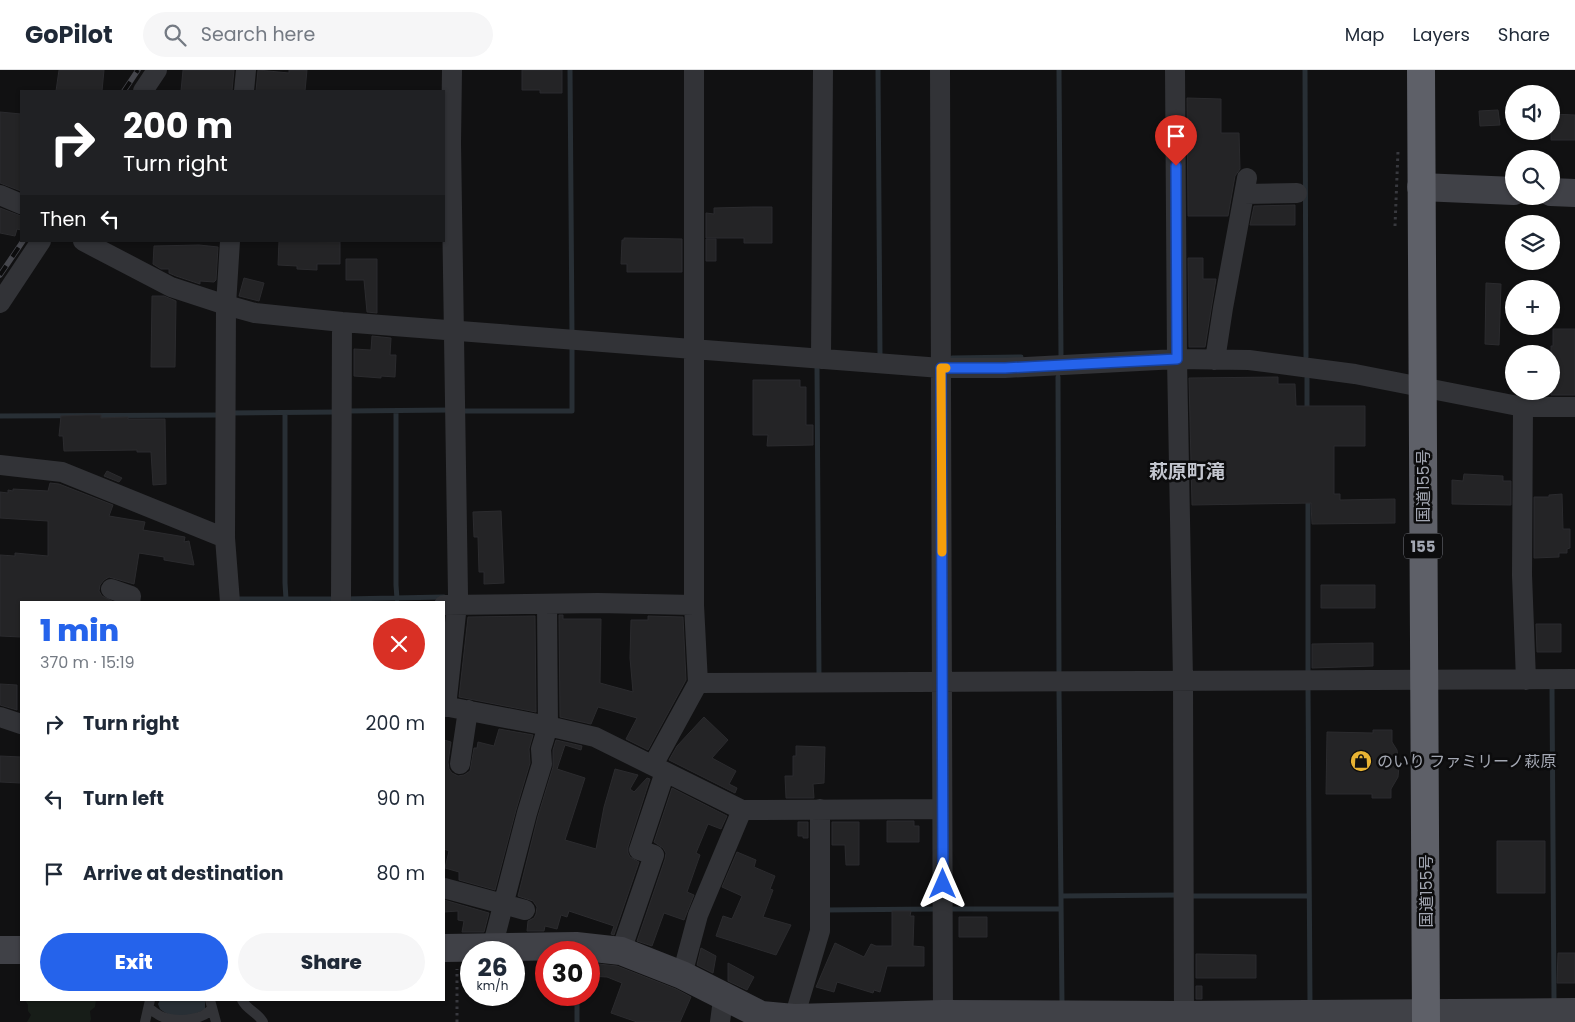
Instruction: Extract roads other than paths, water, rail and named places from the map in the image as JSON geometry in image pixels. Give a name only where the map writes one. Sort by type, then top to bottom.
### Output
[{"type":"highway","name":"国道155号","points":[[1421,70],[1426,1017]]},
{"type":"street","points":[[144,90],[157,70]]},
{"type":"street","points":[[244,90],[246,70]]},
{"type":"street","points":[[452,70],[448,142],[455,331],[458,594],[450,605],[445,706],[595,737],[742,810],[942,810]]},
{"type":"street","points":[[621,951],[654,855],[639,850],[659,768],[698,683],[694,605],[694,70]]},
{"type":"street","points":[[821,359],[823,70]]},
{"type":"street","points":[[940,70],[944,1018]]},
{"type":"street","points":[[1175,70],[1184,1018]]},
{"type":"street","points":[[1215,360],[1245,186],[1298,193]]},
{"type":"street","points":[[1421,187],[1505,191]]},
{"type":"street","points":[[1560,192],[1575,193]]},
{"type":"street","points":[[0,195],[20,204]]},
{"type":"street","points":[[0,303],[40,242]]},
{"type":"street","points":[[85,242],[171,287],[255,313],[342,322],[941,368],[1005,368],[1177,359],[1250,360],[1355,374],[1523,407],[1575,408]]},
{"type":"street","points":[[230,242],[226,305],[225,538],[230,601]]},
{"type":"street","points":[[341,601],[342,322]]},
{"type":"street","points":[[1523,407],[1522,575],[1526,680]]},
{"type":"street","points":[[0,465],[62,472],[225,538]]},
{"type":"street","points":[[111,589],[131,596],[130,601]]},
{"type":"street","points":[[494,941],[527,813],[542,764],[541,749],[548,726],[547,604]]},
{"type":"street","points":[[450,605],[694,605]]},
{"type":"street","points":[[698,683],[1575,679]]},
{"type":"street","points":[[460,764],[468,710]]},
{"type":"street","points":[[0,717],[20,724]]},
{"type":"street","points":[[794,1018],[820,931],[820,809]]},
{"type":"street","points":[[682,975],[698,915],[742,810]]},
{"type":"street","points":[[445,888],[525,910]]},
{"type":"street","points":[[525,947],[576,946],[621,951],[682,975],[723,1010],[794,1018],[1426,1017],[1575,1012]]},
{"type":"street","points":[[0,950],[20,950]]},
{"type":"lane","points":[[242,1001],[246,1008],[259,1015],[263,1022]]},
{"type":"lane","points":[[145,1022],[149,1004],[166,1019],[179,1020],[200,1017],[208,1013],[211,1004]]},
{"type":"lane","points":[[211,1004],[216,1022]]},
{"type":"waterway","points":[[570,70],[572,336]]},
{"type":"waterway","points":[[878,70],[880,355]]},
{"type":"waterway","points":[[1059,70],[1061,357]]},
{"type":"waterway","points":[[1305,70],[1306,357]]},
{"type":"waterway","points":[[459,411],[572,411],[572,345]]},
{"type":"waterway","points":[[952,358],[1021,357]]},
{"type":"waterway","points":[[817,367],[819,677]]},
{"type":"waterway","points":[[1058,377],[1059,675]]},
{"type":"waterway","points":[[1307,378],[1307,412]]},
{"type":"waterway","points":[[347,411],[451,410]]},
{"type":"waterway","points":[[396,411],[397,599]]},
{"type":"waterway","points":[[229,413],[338,412]]},
{"type":"waterway","points":[[285,413],[286,599]]},
{"type":"waterway","points":[[0,416],[221,415]]},
{"type":"waterway","points":[[1308,498],[1308,673]]},
{"type":"waterway","points":[[345,599],[444,597]]},
{"type":"waterway","points":[[235,599],[336,599]]},
{"type":"waterway","points":[[1308,687],[1310,1002]]},
{"type":"waterway","points":[[1552,688],[1554,1002]]},
{"type":"waterway","points":[[1059,690],[1062,1004]]},
{"type":"waterway","points":[[1061,896],[1180,895]]},
{"type":"waterway","points":[[1189,896],[1309,896]]},
{"type":"waterway","points":[[825,910],[937,909]]},
{"type":"waterway","points":[[949,909],[1061,909]]},
{"type":"waterway","points":[[577,1006],[577,1022]]},
{"type":"railway","points":[[125,90],[138,70]]},
{"type":"railway","points":[[0,275],[22,242]]},
{"type":"place","name":"のいり ファミリーノ萩原","points":[[1361,761]]},
{"type":"district","name":"萩原町滝","points":[[1187,471]]}]
